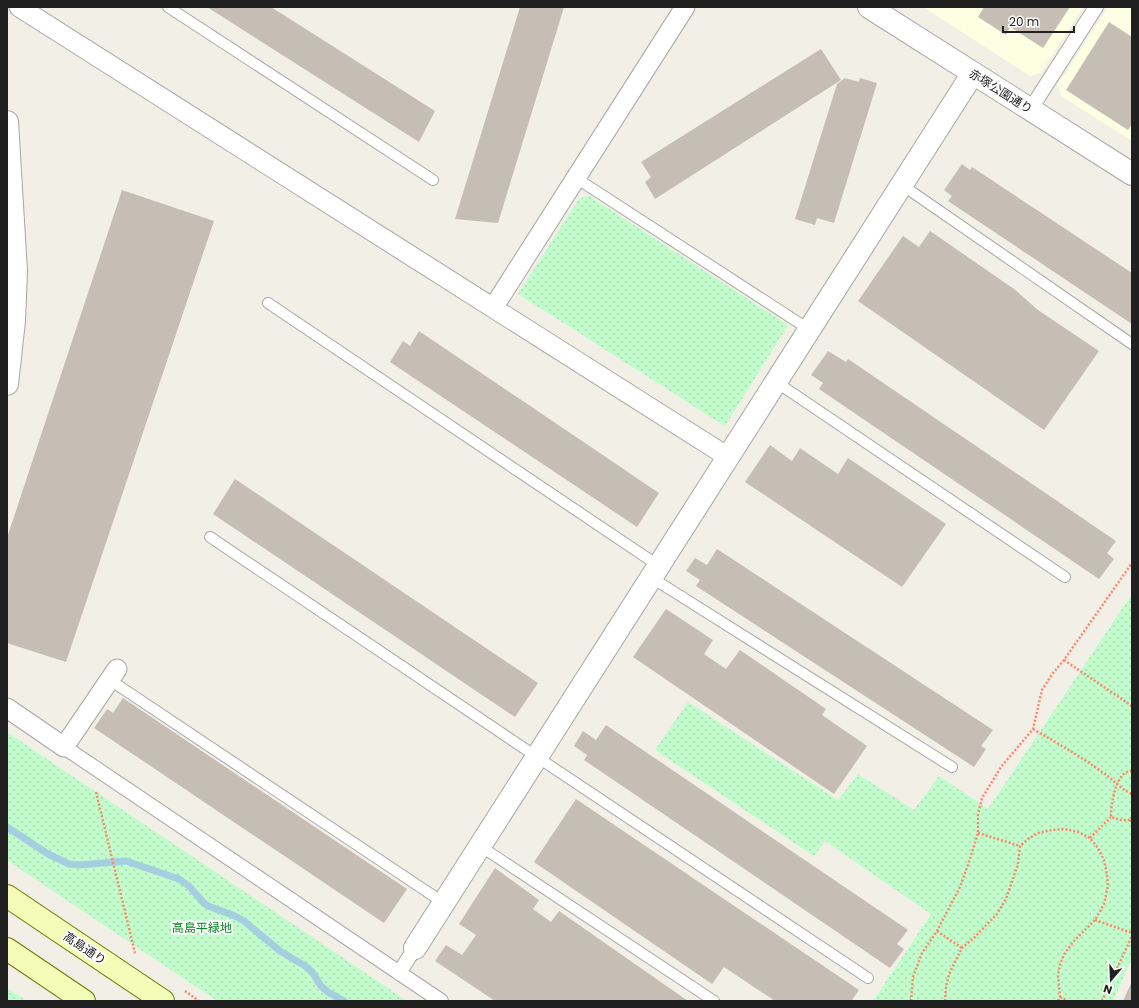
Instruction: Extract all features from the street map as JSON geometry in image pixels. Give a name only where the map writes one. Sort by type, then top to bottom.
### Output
[{"type":"main road","name":"高島通り","points":[[7,896],[163,1001]]},
{"type":"main road","points":[[7,949],[84,1001]]},
{"type":"street","points":[[19,7],[728,457]]},
{"type":"street","points":[[494,308],[685,7]]},
{"type":"street","name":"赤塚公園通り","points":[[869,7],[1132,174]]},
{"type":"street","points":[[1030,110],[1096,7]]},
{"type":"street","points":[[399,973],[973,73]]},
{"type":"street","points":[[7,122],[16,271],[14,321],[7,384]]},
{"type":"street","points":[[64,747],[114,675]]},
{"type":"street","points":[[7,708],[441,1001]]},
{"type":"lane","points":[[168,7],[433,180]]},
{"type":"lane","points":[[576,178],[810,330]]},
{"type":"lane","points":[[902,185],[1132,344]]},
{"type":"lane","points":[[268,304],[655,572],[952,767]]},
{"type":"lane","points":[[776,382],[1065,577]]},
{"type":"lane","points":[[210,536],[868,978]]},
{"type":"lane","points":[[114,675],[444,903]]},
{"type":"lane","points":[[480,846],[714,1001]]},
{"type":"path","points":[[911,1001],[913,977],[922,953],[937,931],[960,887],[969,862],[978,833],[978,814],[982,798],[1001,767],[1033,730],[1042,690],[1132,564]]},
{"type":"path","points":[[1064,660],[1132,706]]},
{"type":"path","points":[[1033,730],[1079,756],[1105,773],[1118,785],[1132,794]]},
{"type":"path","points":[[90,763],[136,959]]},
{"type":"path","points":[[1090,838],[1111,817],[1113,797],[1122,775],[1132,771]]},
{"type":"path","points":[[1111,817],[1121,820],[1130,820]]},
{"type":"path","points":[[1130,820],[1132,824]]},
{"type":"path","points":[[945,1001],[946,987],[950,974],[962,948],[997,914],[1006,899],[1018,864],[1020,846],[1038,833],[1064,829],[1078,832],[1090,838],[1098,848],[1104,860],[1108,886],[1104,904],[1095,920],[1074,941],[1065,953],[1060,964],[1058,976],[1060,997],[1058,1001]]},
{"type":"path","points":[[978,833],[1020,846]]},
{"type":"path","points":[[1095,920],[1132,934],[1102,1001]]},
{"type":"path","points":[[937,931],[962,948]]},
{"type":"path","points":[[180,988],[199,1001]]},
{"type":"path","points":[[1060,997],[1068,1001]]},
{"type":"shaded area","points":[[923,7],[1083,7],[1041,73],[1030,76]]},
{"type":"shaded area","points":[[1108,7],[1132,7],[1132,141],[1061,96],[1058,84]]},
{"type":"green space","points":[[589,196],[788,325],[725,426],[518,294],[579,199]]},
{"type":"green space","points":[[1132,594],[1132,958],[1113,1001],[873,1001],[931,914],[825,841],[814,856],[655,750],[688,702],[838,800],[858,774],[914,810],[939,776],[988,809]]},
{"type":"green space","name":"高島平緑地","points":[[7,732],[407,1001],[217,1001],[7,860]]},
{"type":"green space","points":[[7,988],[27,1001],[7,1001]]},
{"type":"building","points":[[207,7],[271,7],[435,111],[419,142]]},
{"type":"building","points":[[520,7],[564,7],[498,223],[455,219]]},
{"type":"building","points":[[984,7],[1070,7],[1043,48],[1010,27],[1006,35],[978,17]]},
{"type":"building","points":[[1109,22],[1132,37],[1132,124],[1128,130],[1066,90]]},
{"type":"building","points":[[821,49],[841,80],[655,199],[645,182],[651,177],[641,162]]},
{"type":"building","points":[[845,78],[859,82],[860,78],[877,83],[834,223],[817,218],[815,225],[795,219],[837,84]]},
{"type":"building","points":[[962,164],[970,170],[972,167],[1132,273],[1132,324],[948,201],[952,196],[944,190]]},
{"type":"building","points":[[122,190],[214,221],[66,662],[7,643],[7,538]]},
{"type":"building","points":[[930,231],[1014,289],[1038,310],[1099,351],[1044,430],[858,301],[903,236],[919,247]]},
{"type":"building","points":[[419,331],[659,493],[637,527],[390,362],[403,341],[410,346]]},
{"type":"building","points":[[828,351],[846,362],[848,359],[1116,541],[1107,553],[1114,559],[1099,579],[819,389],[823,383],[811,375]]},
{"type":"building","points":[[770,445],[792,461],[800,448],[838,474],[848,458],[946,524],[902,587],[745,482]]},
{"type":"building","points":[[235,479],[538,683],[515,717],[213,514]]},
{"type":"building","points":[[717,549],[993,730],[981,746],[986,749],[974,767],[696,586],[700,580],[686,571],[695,558],[707,565]]},
{"type":"building","points":[[666,609],[713,640],[704,654],[726,669],[740,650],[826,709],[822,715],[867,746],[834,794],[633,657]]},
{"type":"building","points":[[123,698],[407,889],[384,923],[94,728],[107,709],[113,713]]},
{"type":"building","points":[[606,725],[908,930],[897,944],[904,949],[890,968],[584,760],[587,755],[574,746],[583,731],[596,740]]},
{"type":"building","points":[[576,799],[859,990],[852,1000],[854,1001],[775,1001],[724,967],[712,984],[534,862]]},
{"type":"building","points":[[495,868],[539,900],[533,909],[551,922],[559,911],[688,1001],[495,1001],[435,961],[446,945],[462,955],[476,935],[459,924]]},
{"type":"building","points":[[1132,981],[1132,1001],[1123,1001]]},
{"type":"waterway","points":[[7,827],[48,854],[69,864],[79,865],[126,861],[179,879],[189,886],[208,906],[244,921],[280,951],[305,966],[312,972],[321,986],[328,992],[344,1001]]}]
